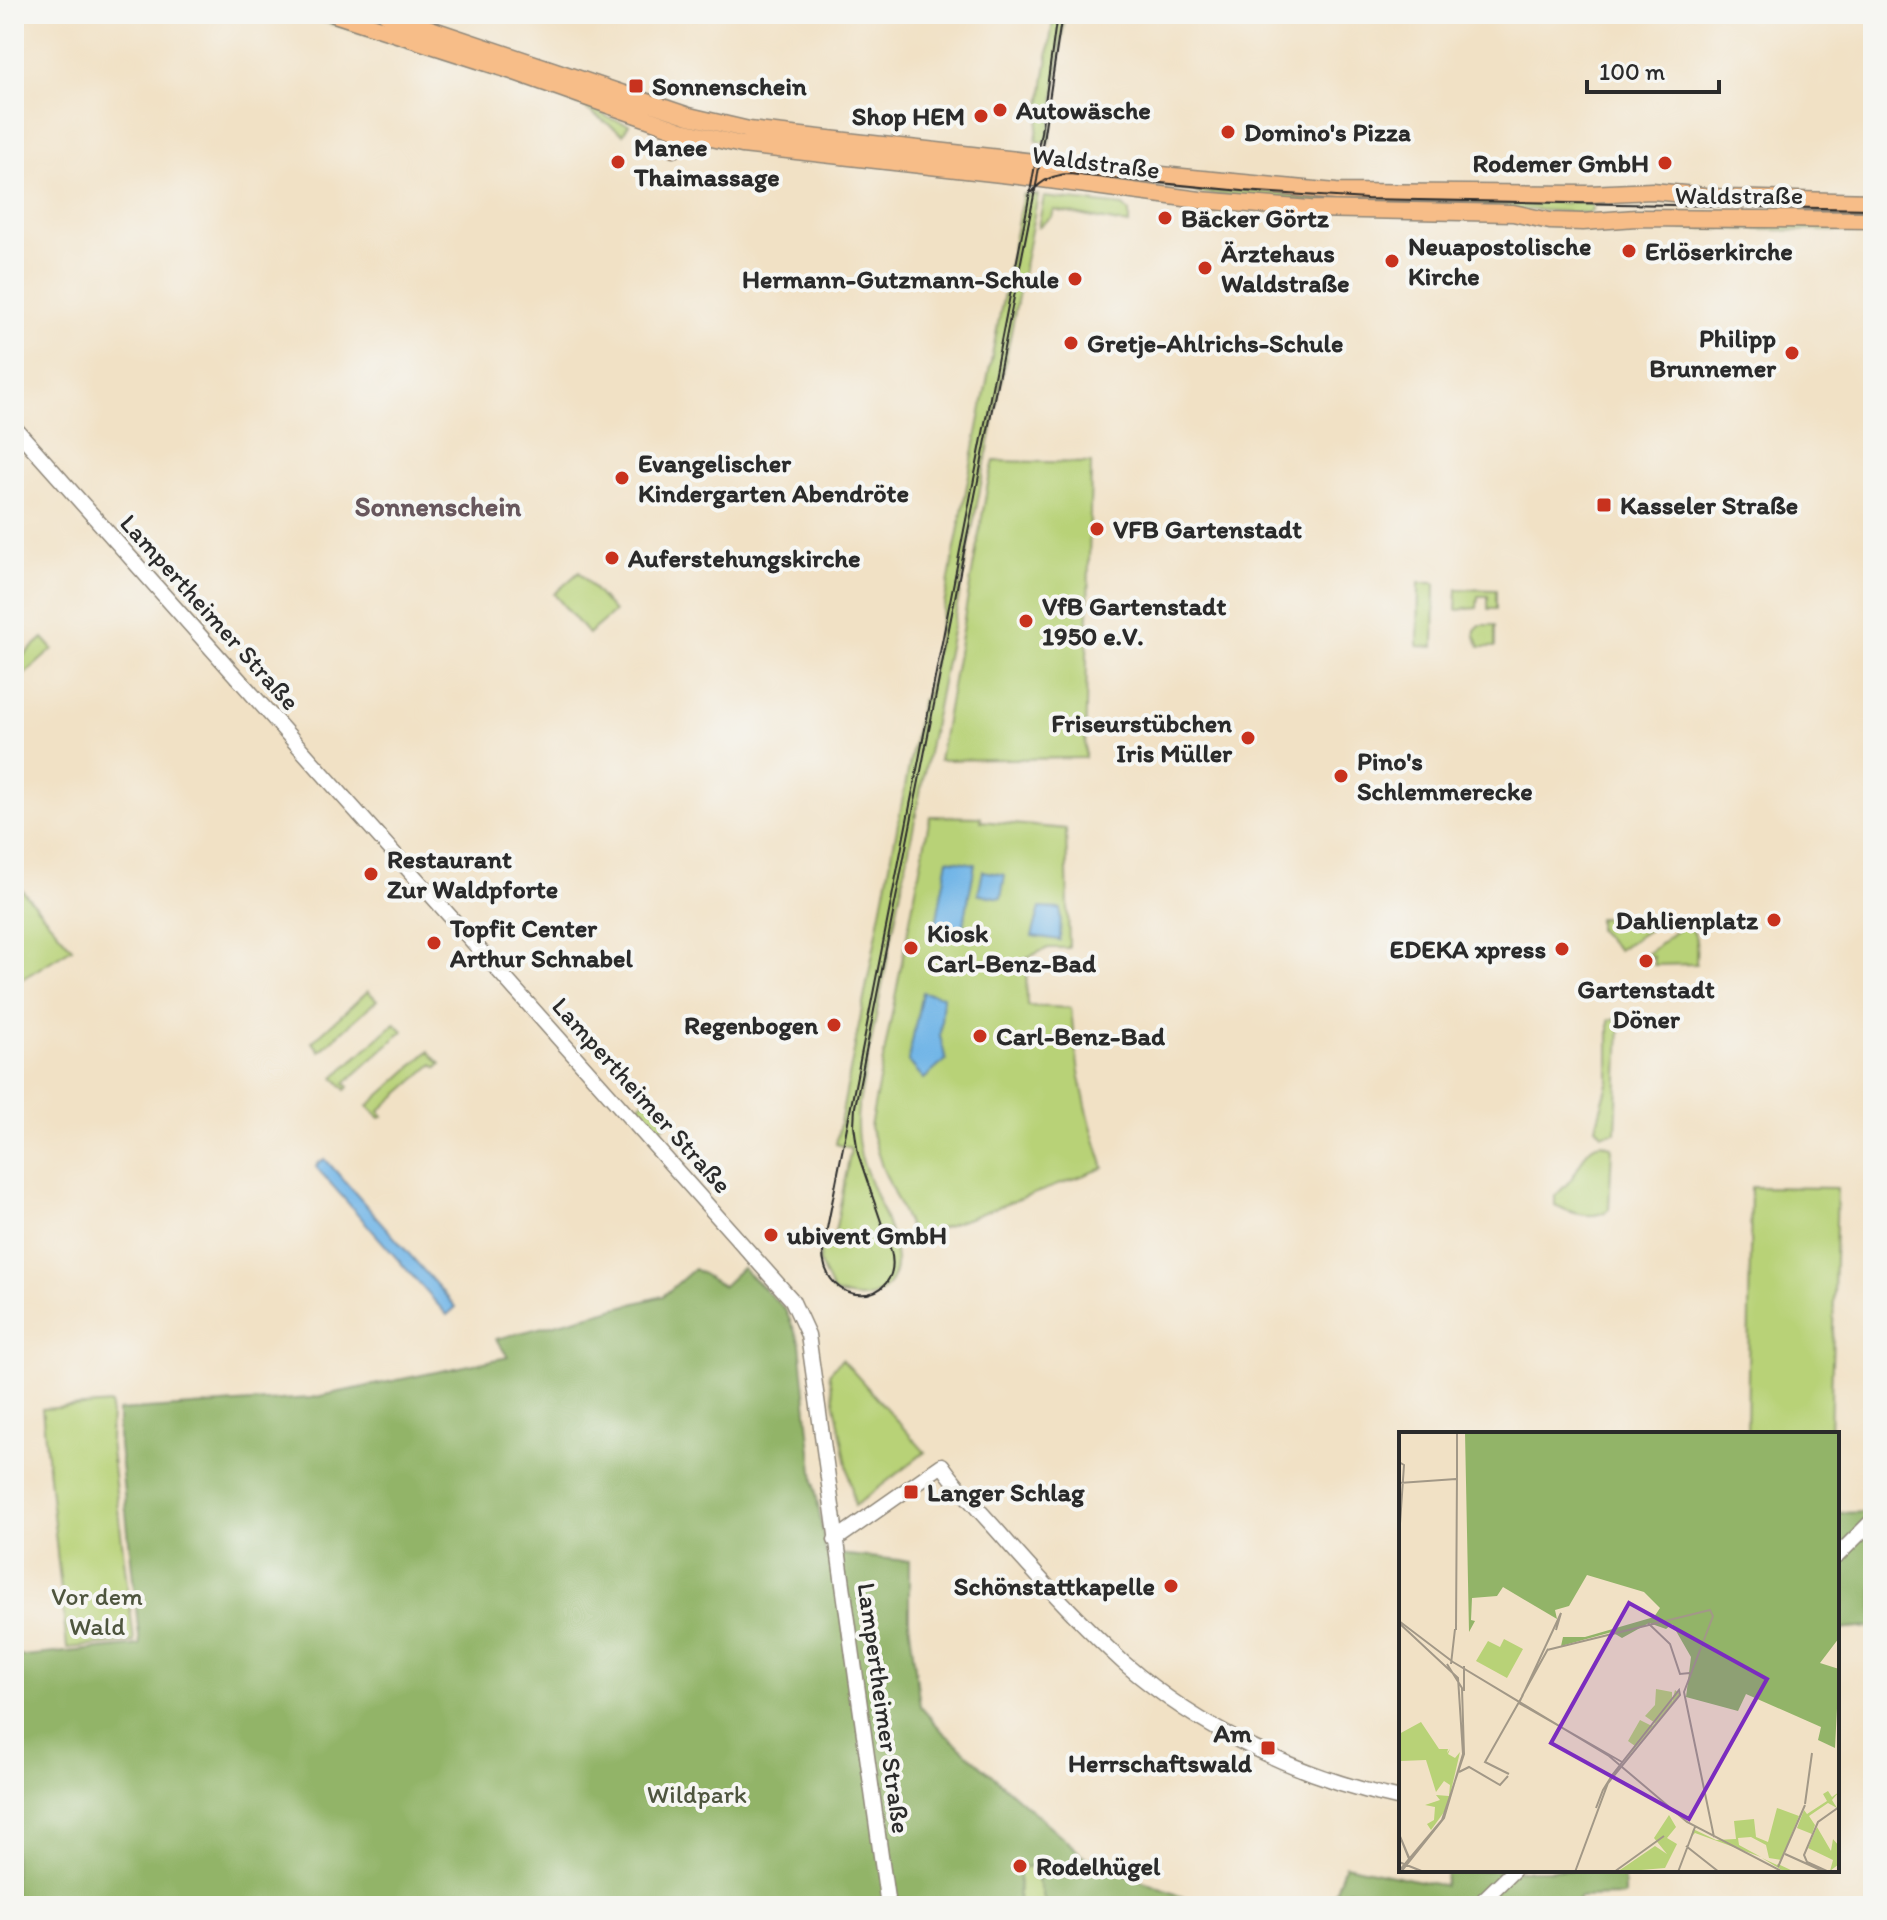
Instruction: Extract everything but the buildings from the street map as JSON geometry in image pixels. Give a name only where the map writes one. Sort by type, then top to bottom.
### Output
[{"type":"main road","name":"Waldstraße","points":[[334,14],[702,137],[921,172],[1310,209],[1513,213],[1550,221],[1583,222],[1636,218],[1873,220]]},
{"type":"main road","points":[[386,14],[689,116]]},
{"type":"main road","points":[[672,97],[689,116]]},
{"type":"main road","name":"Waldstraße","points":[[689,116],[749,130],[981,156],[996,147],[1015,156],[1073,167],[1336,192],[1589,194],[1652,191],[1727,198],[1873,202]]},
{"type":"main road","points":[[673,149],[702,137]]},
{"type":"main road","points":[[1058,153],[1073,167]]},
{"type":"main road","points":[[1139,173],[1171,164]]},
{"type":"street","name":"Lampertheimer Straße","points":[[14,427],[792,1300],[808,1335],[888,1906]]},
{"type":"street","points":[[835,1540],[942,1465],[1052,1593],[1126,1664],[1173,1700],[1246,1743],[1311,1772],[1399,1798]]},
{"type":"street","points":[[1839,1554],[1873,1520]]},
{"type":"street","points":[[1477,1906],[1512,1872]]},
{"type":"green space","points":[[298,14],[331,18],[582,102],[611,119],[629,124],[623,134],[580,105],[421,50]]},
{"type":"green space","points":[[1054,14],[1065,14],[1049,143],[1036,141]]},
{"type":"green space","points":[[1206,182],[1567,203],[1592,200],[1592,210],[1588,213],[1337,204],[1197,193]]},
{"type":"green space","points":[[1023,194],[1038,195],[858,1108],[857,1132],[861,1156],[895,1250],[895,1270],[890,1283],[880,1293],[862,1298],[851,1297],[833,1292],[819,1262],[821,1246],[832,1248],[851,1148],[836,1144]]},
{"type":"green space","points":[[1044,197],[1123,206],[1129,212],[1129,225],[1054,210],[1052,217],[1038,227]]},
{"type":"green space","points":[[1657,224],[1873,226],[1873,232],[1672,228]]},
{"type":"green space","name":"VfB Gartenstadt 1950 e.V.","points":[[994,461],[1091,463],[1085,758],[939,760]]},
{"type":"green space","points":[[579,572],[614,612],[588,634],[554,594]]},
{"type":"green space","points":[[1419,583],[1435,583],[1434,647],[1418,646]]},
{"type":"green space","points":[[1457,589],[1496,590],[1496,609],[1488,609],[1488,596],[1478,596],[1477,608],[1456,610]]},
{"type":"green space","points":[[1480,625],[1495,625],[1495,647],[1480,647],[1475,630]]},
{"type":"green space","points":[[43,638],[53,649],[14,684],[14,664]]},
{"type":"green space","name":"Carl-Benz-Bad","points":[[930,816],[981,817],[981,821],[1066,829],[1069,948],[1048,948],[1026,958],[1027,1006],[1071,1008],[1082,1089],[1104,1168],[914,1238],[882,1167],[870,1127]]},
{"type":"green space","points":[[14,881],[72,948],[14,984]]},
{"type":"green space","points":[[1598,918],[1653,919],[1653,927],[1618,950],[1598,930]]},
{"type":"green space","points":[[1685,924],[1695,936],[1696,964],[1654,965],[1653,956],[1648,953]]},
{"type":"green space","points":[[368,991],[377,1000],[320,1051],[312,1042]]},
{"type":"green space","points":[[1615,1018],[1620,1024],[1616,1132],[1602,1134],[1596,1127],[1609,1080],[1609,1020]]},
{"type":"green space","points":[[395,1023],[403,1031],[345,1083],[349,1087],[346,1090],[334,1077]]},
{"type":"green space","points":[[429,1051],[441,1064],[437,1068],[433,1064],[379,1111],[383,1116],[380,1118],[368,1106]]},
{"type":"green space","points":[[650,1095],[653,1098],[650,1102],[656,1108],[661,1103],[671,1115],[670,1120],[657,1132],[636,1108]]},
{"type":"green space","points":[[1602,1143],[1612,1147],[1609,1209],[1590,1215],[1555,1205],[1555,1196],[1571,1179],[1588,1151]]},
{"type":"green space","points":[[1751,1187],[1837,1188],[1830,1432],[1747,1432]]},
{"type":"green space","name":"Wildpark","points":[[742,1268],[785,1309],[800,1343],[814,1481],[826,1553],[909,1561],[909,1621],[920,1706],[943,1732],[1085,1857],[1204,1906],[1047,1906],[1031,1866],[1019,1868],[1018,1906],[907,1906],[905,1899],[888,1900],[888,1906],[14,1906],[14,1657],[140,1645],[118,1411],[311,1398],[508,1357],[496,1339],[663,1296],[694,1269],[723,1286]]},
{"type":"green space","points":[[842,1359],[925,1452],[855,1506],[829,1373]]},
{"type":"green space","name":"Vor dem Wald","points":[[111,1404],[110,1442],[134,1642],[67,1648],[42,1409]]},
{"type":"green space","points":[[1873,1512],[1873,1627],[1839,1630],[1839,1513]]},
{"type":"green space","points":[[1345,1865],[1444,1886],[1447,1872],[1624,1872],[1624,1896],[1579,1897],[1578,1906],[1369,1906],[1371,1900],[1348,1890],[1341,1906],[1330,1906]]},
{"type":"green space","points":[[1032,1866],[1047,1906],[1018,1906],[1019,1868]]},
{"type":"water","points":[[948,859],[975,864],[963,929],[936,924]]},
{"type":"water","points":[[983,871],[1005,875],[1001,898],[978,894]]},
{"type":"water","points":[[1040,908],[1061,909],[1060,940],[1032,936]]},
{"type":"water","points":[[922,992],[943,996],[940,1036],[946,1060],[924,1079],[908,1061]]},
{"type":"water","points":[[325,1159],[456,1307],[447,1315],[316,1167]]},
{"type":"tram line","points":[[1057,14],[1027,209],[823,1249],[826,1269],[835,1283],[847,1292],[862,1294],[875,1291],[886,1283],[892,1270],[891,1251],[858,1154],[855,1107],[1037,180],[1062,14]]},
{"type":"tram line","points":[[1032,192],[1048,179],[1069,174],[1367,199],[1873,209]]},
{"type":"place","name":"Sonnenschein","points":[[636,86]]},
{"type":"place","name":"Autowäsche","points":[[1000,110]]},
{"type":"place","name":"Shop HEM","points":[[981,116]]},
{"type":"place","name":"Domino's Pizza","points":[[1228,132]]},
{"type":"place","name":"Manee Thaimassage","points":[[618,162]]},
{"type":"place","name":"Rodemer GmbH","points":[[1665,163]]},
{"type":"place","name":"Bäcker Görtz","points":[[1165,218]]},
{"type":"place","name":"Erlöserkirche","points":[[1629,251]]},
{"type":"place","name":"Neuapostolische Kirche","points":[[1392,261]]},
{"type":"place","name":"Ärztehaus Waldstraße","points":[[1205,268]]},
{"type":"place","name":"Hermann-Gutzmann-Schule","points":[[1075,279]]},
{"type":"place","name":"Gretje-Ahlrichs-Schule","points":[[1071,343]]},
{"type":"place","name":"Philipp Brunnemer","points":[[1792,353]]},
{"type":"place","name":"Evangelischer Kindergarten Abendröte","points":[[622,478]]},
{"type":"place","name":"Kasseler Straße","points":[[1604,505]]},
{"type":"place","name":"VFB Gartenstadt","points":[[1097,529]]},
{"type":"place","name":"Auferstehungskirche","points":[[612,558]]},
{"type":"place","name":"VfB Gartenstadt 1950 e.V.","points":[[1026,621]]},
{"type":"place","name":"Friseurstübchen Iris Müller","points":[[1248,738]]},
{"type":"place","name":"Pino's Schlemmerecke","points":[[1341,776]]},
{"type":"place","name":"Restaurant Zur Waldpforte","points":[[371,874]]},
{"type":"place","name":"Dahlienplatz","points":[[1774,920]]},
{"type":"place","name":"Topfit Center Arthur Schnabel","points":[[434,943]]},
{"type":"place","name":"Kiosk Carl-Benz-Bad","points":[[911,948]]},
{"type":"place","name":"EDEKA xpress","points":[[1562,949]]},
{"type":"place","name":"Gartenstadt Döner","points":[[1646,961]]},
{"type":"place","name":"Regenbogen","points":[[834,1025]]},
{"type":"place","name":"Carl-Benz-Bad","points":[[980,1036]]},
{"type":"place","name":"ubivent GmbH","points":[[771,1235]]},
{"type":"place","name":"Langer Schlag","points":[[911,1492]]},
{"type":"place","name":"Schönstattkapelle","points":[[1171,1586]]},
{"type":"place","name":"Am Herrschaftswald","points":[[1268,1748]]},
{"type":"place","name":"Rodelhügel","points":[[1020,1866]]},
{"type":"district","name":"Sonnenschein","points":[[438,506]]}]
